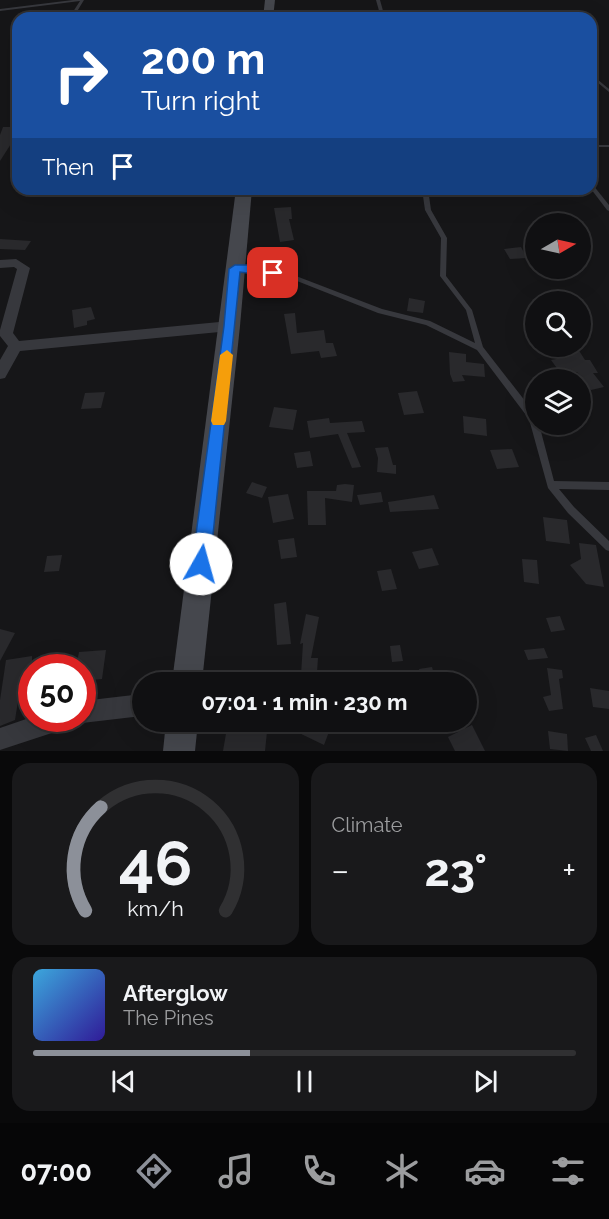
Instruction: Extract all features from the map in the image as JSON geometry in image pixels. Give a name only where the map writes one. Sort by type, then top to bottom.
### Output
[{"type":"main road","points":[[188,672],[230,326],[243,195]]},
{"type":"main road","points":[[178,751],[181,732]]},
{"type":"street","points":[[0,264],[16,263],[24,268],[6,334],[15,346]]},
{"type":"street","points":[[15,346],[230,326]]},
{"type":"street","points":[[0,374],[15,346]]},
{"type":"street","points":[[96,710],[132,706]]},
{"type":"street","points":[[0,739],[21,732]]},
{"type":"lane","points":[[0,10],[82,0]]},
{"type":"lane","points":[[597,80],[609,91]]},
{"type":"lane","points":[[597,194],[609,209]]},
{"type":"lane","points":[[426,195],[428,210],[444,238],[443,276],[469,310],[480,348],[533,418],[551,485],[571,510],[609,547]]},
{"type":"lane","points":[[235,269],[253,268],[294,277],[380,311],[428,323],[480,348]]},
{"type":"lane","points":[[551,485],[609,486]]},
{"type":"building","points":[[3,127],[12,127],[12,142],[0,161],[0,135]]},
{"type":"building","points":[[291,207],[292,219],[289,219],[294,240],[280,242],[274,208]]},
{"type":"building","points":[[0,239],[31,241],[25,250],[0,249]]},
{"type":"building","points":[[521,247],[525,258],[510,259],[504,249]]},
{"type":"building","points":[[409,298],[425,301],[423,313],[407,311]]},
{"type":"building","points":[[91,307],[95,319],[87,321],[87,325],[74,328],[72,310]]},
{"type":"building","points":[[295,313],[297,333],[324,330],[326,343],[333,343],[337,356],[321,358],[319,351],[291,354],[284,314]]},
{"type":"building","points":[[449,352],[466,354],[466,362],[484,364],[485,377],[462,375],[465,381],[453,382],[450,374]]},
{"type":"building","points":[[583,357],[585,360],[590,360],[598,373],[593,373],[604,387],[591,390],[591,369],[558,369],[551,360]]},
{"type":"building","points":[[417,391],[424,413],[404,415],[398,393]]},
{"type":"building","points":[[105,392],[101,408],[81,409],[85,393]]},
{"type":"building","points":[[274,407],[297,410],[293,430],[269,427]]},
{"type":"building","points":[[463,416],[486,419],[487,436],[464,433]]},
{"type":"building","points":[[329,418],[330,423],[362,421],[365,432],[347,433],[361,467],[352,468],[338,434],[310,438],[307,421]]},
{"type":"building","points":[[388,447],[393,465],[396,465],[396,474],[377,472],[378,458],[375,448]]},
{"type":"building","points":[[512,449],[519,467],[497,469],[490,450]]},
{"type":"building","points":[[310,451],[313,466],[297,468],[294,453]]},
{"type":"building","points":[[252,482],[267,487],[262,498],[246,493]]},
{"type":"building","points":[[337,485],[354,485],[352,502],[325,498],[326,525],[308,525],[307,491],[336,491]]},
{"type":"building","points":[[381,492],[383,502],[360,505],[357,495]]},
{"type":"building","points":[[288,494],[294,519],[273,523],[268,497]]},
{"type":"building","points":[[434,495],[439,509],[390,512],[388,502]]},
{"type":"building","points":[[543,517],[567,520],[570,544],[546,541]]},
{"type":"building","points":[[294,538],[297,557],[281,559],[278,540]]},
{"type":"building","points":[[579,543],[596,545],[604,587],[586,584],[570,565],[581,559]]},
{"type":"building","points":[[432,548],[439,565],[419,569],[412,552]]},
{"type":"building","points":[[62,555],[59,571],[44,572],[47,556]]},
{"type":"building","points":[[522,559],[537,560],[539,584],[524,582]]},
{"type":"building","points":[[391,569],[397,589],[382,591],[377,571]]},
{"type":"building","points":[[286,602],[291,644],[277,645],[274,604]]},
{"type":"building","points":[[306,614],[319,617],[311,658],[318,658],[317,672],[301,672],[303,643],[300,644]]},
{"type":"building","points":[[560,616],[565,630],[551,632],[546,618]]},
{"type":"building","points":[[0,629],[15,633],[0,661]]},
{"type":"building","points":[[400,645],[403,661],[392,662],[390,646]]},
{"type":"building","points":[[544,648],[548,658],[528,660],[524,650]]},
{"type":"building","points":[[106,650],[102,679],[96,680],[96,654],[79,654],[79,652]]},
{"type":"building","points":[[18,658],[18,701],[15,720],[0,726],[0,700],[6,660]]},
{"type":"building","points":[[432,667],[433,672],[420,672],[419,669]]},
{"type":"building","points":[[547,668],[562,670],[563,678],[559,679],[563,709],[549,711],[543,697],[551,695]]},
{"type":"building","points":[[590,688],[609,691],[609,709],[593,707]]},
{"type":"building","points":[[548,731],[567,734],[568,751],[550,749]]},
{"type":"building","points":[[226,732],[267,732],[265,751],[223,751]]},
{"type":"building","points":[[297,732],[329,732],[324,745]]},
{"type":"building","points":[[458,732],[476,732],[485,751],[455,751],[448,737]]},
{"type":"building","points":[[596,735],[603,751],[591,751],[585,738]]},
{"type":"slow traffic","points":[[218,421],[227,355]]},
{"type":"route","points":[[201,564],[235,269],[253,268],[273,273]]}]
